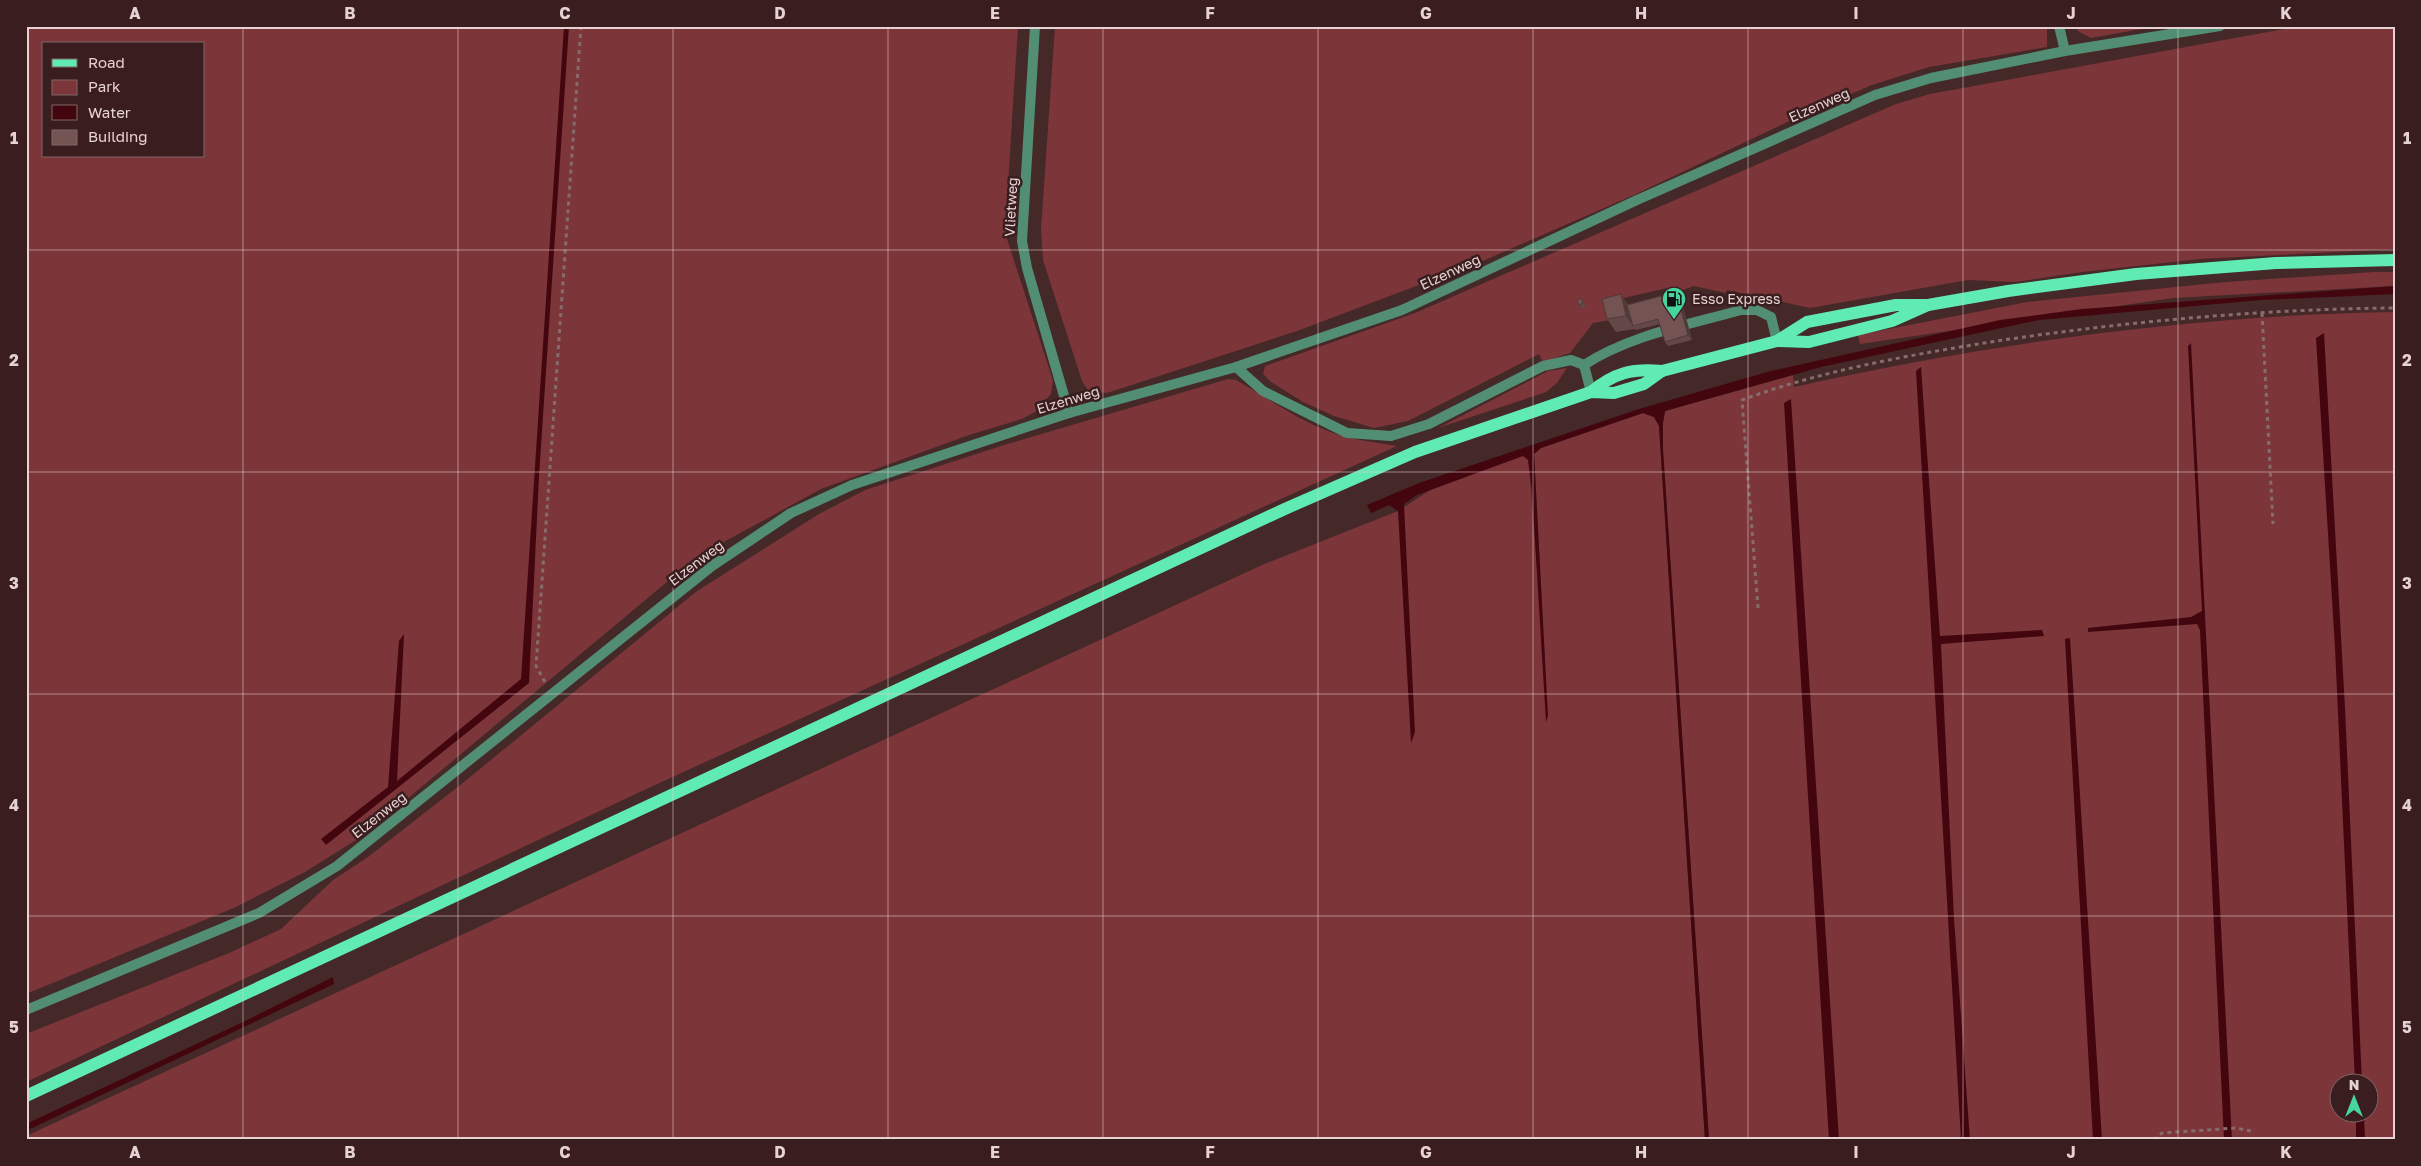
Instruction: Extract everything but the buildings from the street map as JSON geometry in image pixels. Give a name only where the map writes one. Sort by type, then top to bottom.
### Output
[{"type":"main road","points":[[1777,341],[1807,322],[1896,305],[1928,305],[2008,291],[2136,274],[2276,264],[2395,260]]},
{"type":"main road","points":[[26,1096],[1287,508],[1415,452],[1591,392],[1606,379],[1639,369],[1662,372],[1777,341],[1809,342],[1892,321],[1928,305]]},
{"type":"street","name":"Vlietweg","points":[[1035,26],[1022,241],[1027,268],[1069,413]]},
{"type":"street","points":[[2059,26],[2065,51]]},
{"type":"street","name":"Elzenweg","points":[[26,1010],[259,913],[337,866],[712,566],[791,513],[852,485],[1069,413],[1236,367],[1402,310],[1637,200],[1875,95],[1931,78],[2065,51],[2220,26]]},
{"type":"street","points":[[1584,365],[1602,353],[1644,337],[1741,310],[1757,310],[1771,316],[1777,341]]},
{"type":"street","points":[[1236,367],[1263,391],[1347,433],[1391,436],[1429,424],[1543,366],[1571,360],[1584,365]]},
{"type":"street","points":[[1584,365],[1591,392]]},
{"type":"path","points":[[554,694],[536,666],[581,26]]},
{"type":"path","points":[[1758,608],[1742,400],[1776,387],[1922,352],[2115,324],[2325,309],[2395,308]]},
{"type":"path","points":[[2262,313],[2273,524]]},
{"type":"path","points":[[2154,1140],[2162,1133],[2236,1128],[2251,1131]]},
{"type":"green space","points":[[26,26],[1018,26],[1006,216],[1007,239],[1053,381],[1051,394],[1035,412],[1022,419],[969,435],[821,489],[698,556],[364,835],[305,872],[236,907],[26,994]]},
{"type":"green space","points":[[1055,26],[2047,26],[2047,47],[1929,67],[1872,85],[1802,115],[1634,195],[1485,260],[1297,331],[1107,393],[1089,392],[1082,381],[1043,260],[1041,229]]},
{"type":"green space","points":[[2076,26],[2158,26],[2091,38],[2078,31]]},
{"type":"green space","points":[[2300,26],[2395,26],[2395,249],[2200,259],[2082,272],[2016,282],[1968,280],[1810,308],[1727,290],[1726,293],[1694,286],[1669,295],[1667,288],[1615,300],[1611,320],[1593,323],[1570,353],[1543,362],[1539,354],[1408,421],[1374,428],[1334,416],[1303,402],[1271,382],[1263,374],[1265,366],[1415,313],[1896,104],[1930,94]]},
{"type":"green space","points":[[2395,272],[2395,286],[2173,298],[1860,344],[1858,335],[2027,302],[2225,282]]},
{"type":"green space","points":[[2395,312],[2395,1140],[1709,1140],[1663,450],[1665,411],[1793,375],[1794,387],[1868,371],[2017,345],[2168,325],[2319,314]]},
{"type":"green space","points":[[1567,368],[1557,383],[1546,392],[1438,428],[1548,371]]},
{"type":"green space","points":[[1228,379],[1236,380],[1317,427],[1353,438],[1397,446],[642,791],[26,1082],[26,1034],[229,953],[281,929],[333,880],[368,857],[464,782],[697,591],[819,514],[865,490],[1004,445]]},
{"type":"green space","points":[[1643,413],[1654,417],[1659,426],[1705,1140],[26,1140],[26,1136],[1262,565],[1398,511],[1444,481],[1528,451],[1546,683],[1534,454],[1541,448]]},
{"type":"water","points":[[564,26],[569,26],[539,476],[529,683],[326,845],[321,839],[388,787],[399,641],[404,634],[397,781],[521,679]]},
{"type":"water","points":[[2395,286],[2395,294],[2261,300],[2039,320],[1821,367],[1665,411],[1663,450],[1709,1140],[1705,1140],[1659,426],[1654,417],[1643,413],[1541,448],[1534,454],[1548,716],[1546,722],[1532,491],[1528,460],[1523,456],[1417,495],[1404,504],[1415,732],[1411,743],[1398,511],[1389,505],[1371,513],[1367,505],[1419,483],[1639,409],[1767,372],[2000,320],[2082,309]]},
{"type":"water","points":[[2324,333],[2345,708],[2362,1074],[2355,1074],[2335,648],[2316,338]]},
{"type":"water","points":[[2191,343],[2232,1140],[2224,1140],[2200,630],[2197,624],[2088,632],[2088,628],[2191,617],[2202,611],[2188,346]]},
{"type":"water","points":[[1921,367],[1940,636],[2042,630],[2044,636],[1941,644],[1954,919],[1970,1140],[1961,1140],[1916,371]]},
{"type":"water","points":[[1791,399],[1839,1140],[1829,1140],[1784,403]]},
{"type":"water","points":[[2070,638],[2102,1140],[2093,1140],[2065,639]]},
{"type":"water","points":[[333,977],[334,984],[26,1131],[26,1124],[243,1022]]},
{"type":"water","points":[[2356,1124],[2364,1124],[2365,1140],[2356,1140]]},
{"type":"place","name":"Esso Express","points":[[1674,320]]}]
